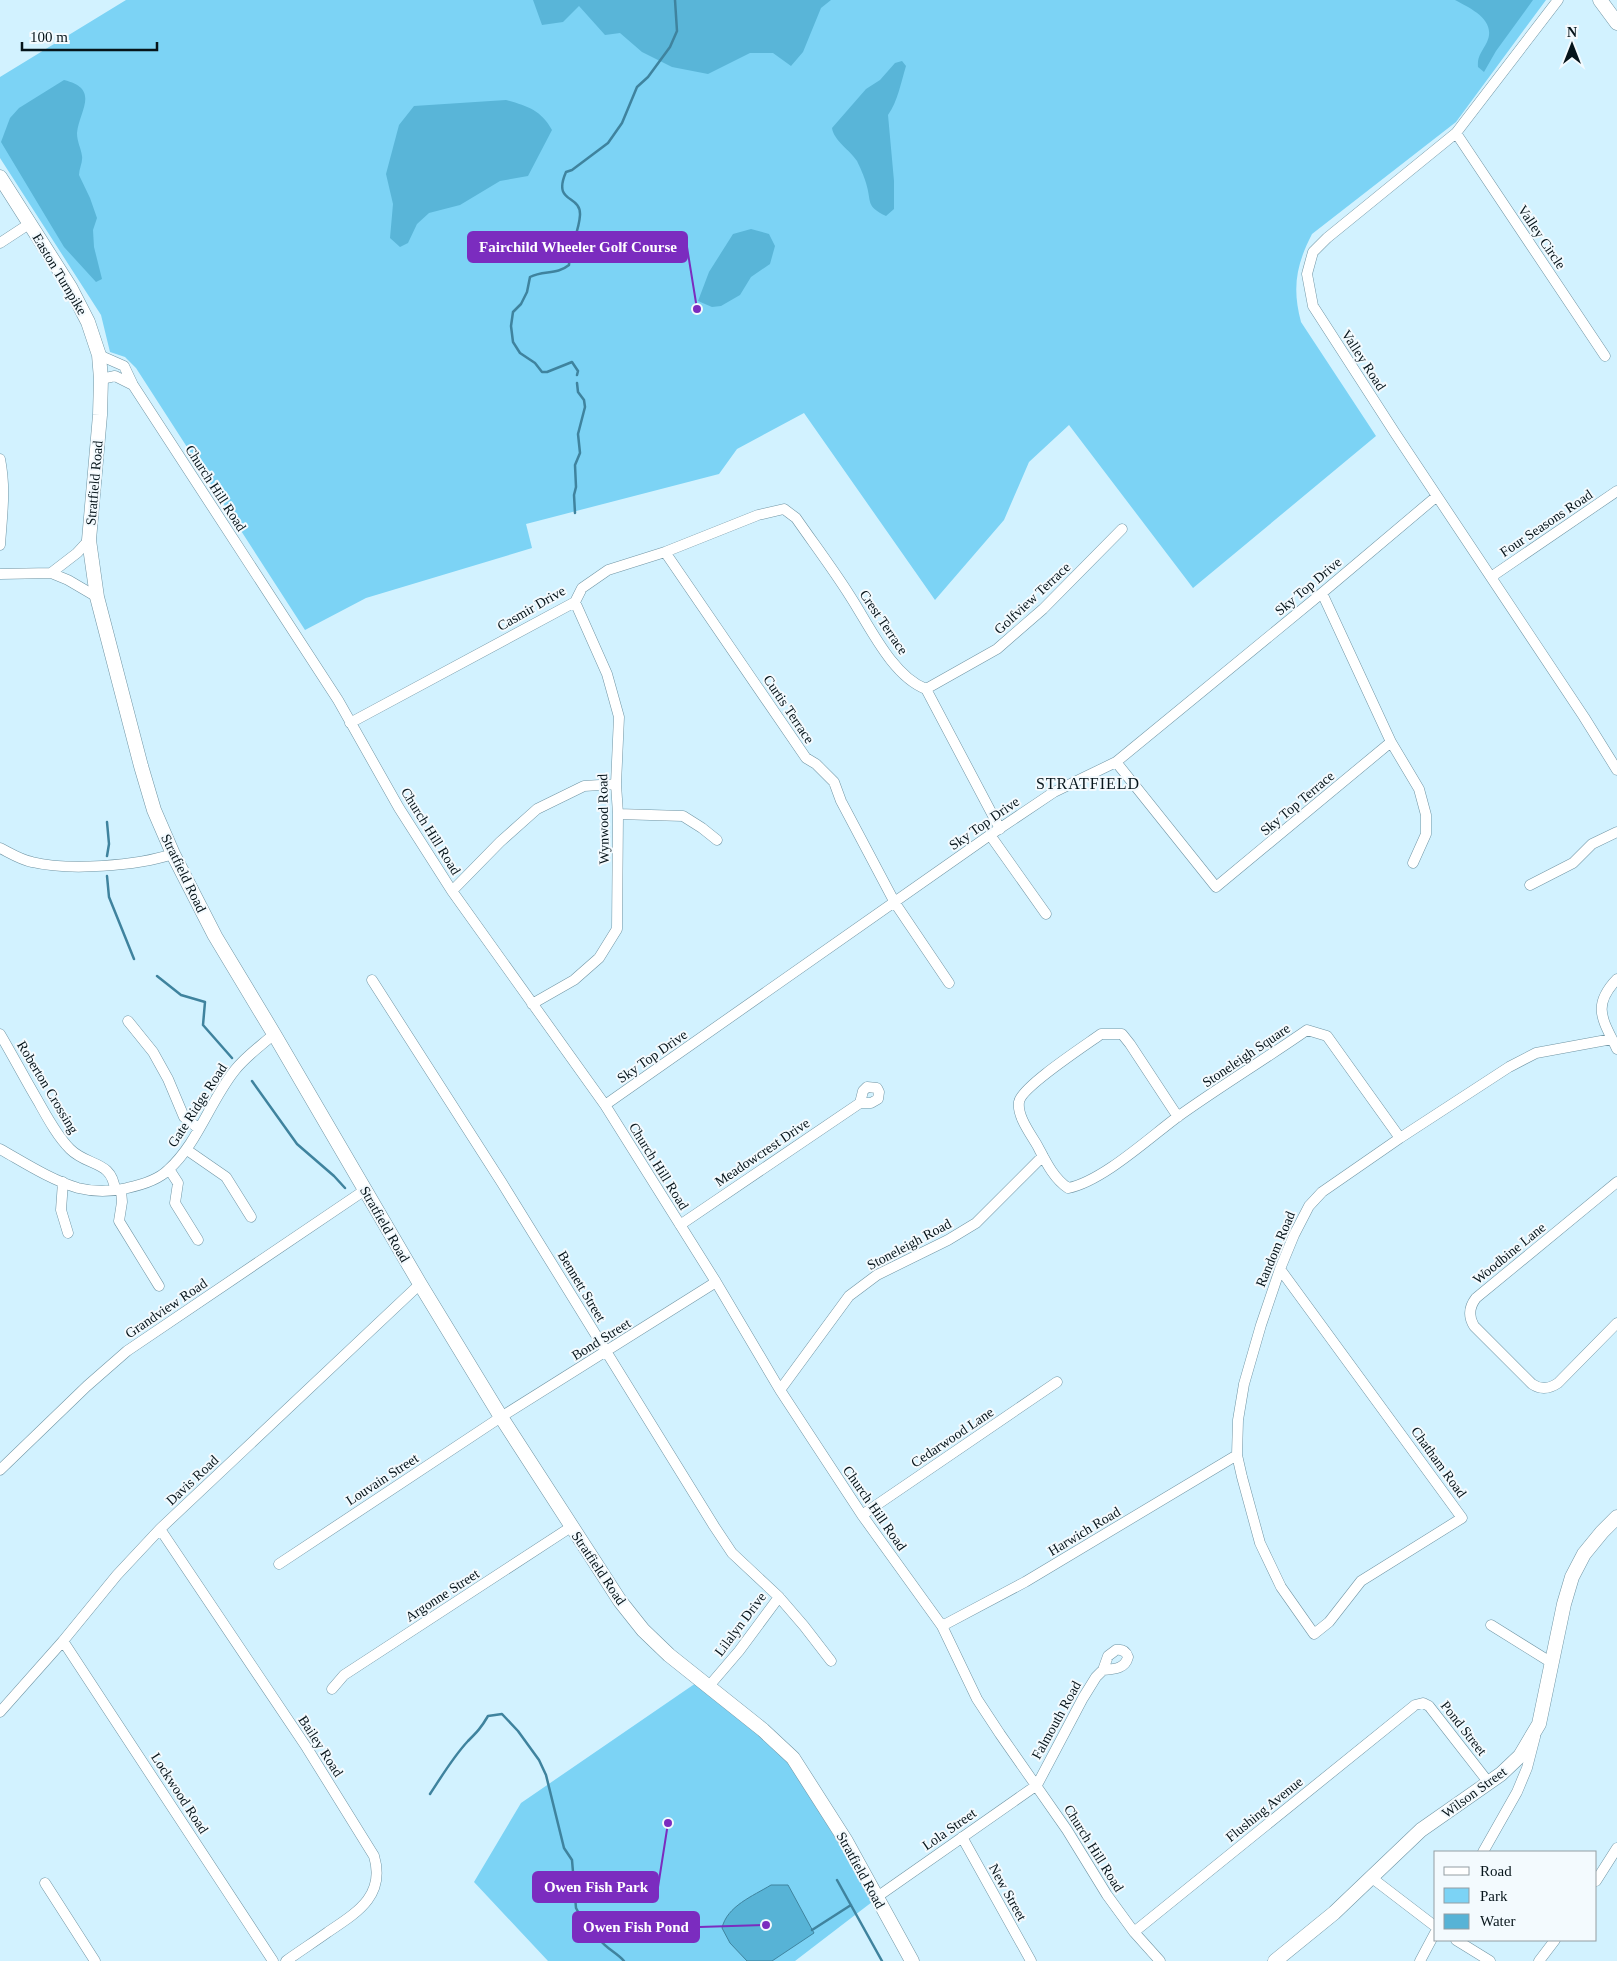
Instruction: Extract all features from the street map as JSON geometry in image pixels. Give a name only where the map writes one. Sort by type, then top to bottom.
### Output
[{"type":"main road","points":[[1600,0],[1617,23]]},
{"type":"main road","name":"Easton Turnpike","points":[[0,177],[75,296],[88,322],[99,355],[101,379]]},
{"type":"main road","name":"Stratfield Road","points":[[101,379],[100,415],[89,540],[97,597],[154,810],[173,854],[215,936],[500,1417],[620,1602],[643,1630],[669,1655],[768,1734],[793,1758],[841,1833],[912,1961]]},
{"type":"main road","name":"Wilson Street","points":[[1275,1961],[1372,1878],[1421,1830],[1489,1783],[1520,1756],[1539,1724],[1564,1604],[1572,1577],[1584,1554],[1617,1517]]},
{"type":"street","name":"Valley Road","points":[[1558,0],[1456,132],[1327,238],[1314,252],[1308,274],[1314,306],[1617,770]]},
{"type":"street","name":"Valley Circle","points":[[1456,132],[1605,356]]},
{"type":"street","points":[[0,243],[30,224]]},
{"type":"street","name":"Church Hill Road","points":[[99,355],[124,366],[133,385],[338,700],[399,808],[452,891],[606,1105],[716,1282],[780,1390],[862,1515],[942,1626],[977,1699],[1067,1830],[1107,1895],[1134,1932],[1160,1961]]},
{"type":"street","points":[[101,379],[115,376],[133,385]]},
{"type":"street","points":[[0,459],[4,475],[4,500],[0,543]]},
{"type":"street","name":"Four Seasons Road","points":[[1490,577],[1617,491]]},
{"type":"street","name":"Sky Top Drive","points":[[606,1105],[990,835],[1054,792],[1116,762],[1437,496]]},
{"type":"street","name":"Casmir Drive","points":[[350,723],[575,602],[582,588],[608,570],[665,552],[758,515],[784,510]]},
{"type":"street","name":"Crest Terrace","points":[[784,510],[796,518],[850,596],[882,649],[914,684],[926,689],[1000,829]]},
{"type":"street","name":"Golfview Terrace","points":[[926,689],[997,649],[1043,609],[1122,529]]},
{"type":"street","points":[[51,573],[78,553],[89,540]]},
{"type":"street","name":"Curtis Terrace","points":[[665,552],[806,758],[816,764],[834,782],[841,801],[895,903],[949,983]]},
{"type":"street","points":[[0,574],[51,573],[68,580],[97,597]]},
{"type":"street","points":[[1322,593],[1391,742],[1419,789],[1426,815],[1426,834],[1413,863]]},
{"type":"street","name":"Wynwood Road","points":[[532,1004],[574,980],[600,958],[617,929],[618,814],[616,784],[619,717],[607,674],[575,602]]},
{"type":"street","name":"Sky Top Terrace","points":[[1116,762],[1216,887],[1391,742]]},
{"type":"street","points":[[452,891],[537,808],[584,786],[616,784]]},
{"type":"street","points":[[618,814],[683,816],[717,840]]},
{"type":"street","points":[[1530,885],[1573,863],[1592,844],[1617,832]]},
{"type":"street","points":[[990,835],[1046,914]]},
{"type":"street","points":[[0,848],[30,862],[63,868],[156,859],[173,854]]},
{"type":"street","points":[[1617,979],[1604,994],[1602,1004],[1604,1021],[1617,1049]]},
{"type":"street","name":"Bennett Street","points":[[372,980],[502,1183],[732,1553],[778,1597]]},
{"type":"street","points":[[128,1021],[152,1052],[168,1079],[184,1117],[198,1128]]},
{"type":"street","name":"Stoneleigh Square","points":[[1178,1117],[1122,1034],[1101,1034],[1034,1083],[1024,1093],[1019,1102],[1020,1113],[1058,1181],[1068,1188],[1078,1186],[1095,1179],[1178,1117],[1307,1030],[1327,1036],[1400,1138]]},
{"type":"street","name":"Roberton Crossing","points":[[0,1034],[45,1114],[64,1142],[79,1156],[108,1170],[118,1190]]},
{"type":"street","name":"Gate Ridge Road","points":[[0,1149],[63,1182],[79,1188],[98,1192],[142,1185],[169,1169],[187,1150],[198,1128],[236,1069],[274,1034]]},
{"type":"street","name":"Random Road","points":[[1314,1634],[1281,1587],[1260,1543],[1237,1455],[1238,1420],[1244,1384],[1261,1325],[1294,1235],[1314,1199],[1400,1138],[1526,1057],[1550,1049],[1612,1039]]},
{"type":"street","name":"Meadowcrest Drive","points":[[680,1225],[860,1102]]},
{"type":"street","points":[[187,1150],[226,1177],[251,1217]]},
{"type":"street","name":"Stoneleigh Road","points":[[780,1390],[849,1296],[877,1275],[948,1240],[976,1223],[1043,1156]]},
{"type":"street","points":[[169,1169],[178,1183],[175,1203],[198,1240]]},
{"type":"street","points":[[63,1182],[61,1210],[68,1233]]},
{"type":"street","name":"Woodbine Lane","points":[[1617,1182],[1476,1298],[1470,1311],[1470,1317],[1474,1326],[1532,1384],[1544,1389],[1552,1388],[1558,1383],[1617,1323]]},
{"type":"street","points":[[118,1190],[122,1202],[119,1221],[159,1286]]},
{"type":"street","name":"Grandview Road","points":[[0,1470],[87,1386],[127,1351],[365,1190]]},
{"type":"street","name":"Chatham Road","points":[[1280,1269],[1462,1518],[1361,1581],[1329,1622],[1314,1634]]},
{"type":"street","name":"Bond Street","points":[[500,1417],[716,1282]]},
{"type":"street","name":"Davis Road","points":[[0,1712],[117,1575],[160,1529],[420,1284]]},
{"type":"street","name":"Cedarwood Lane","points":[[862,1515],[1057,1382]]},
{"type":"street","name":"Louvain Street","points":[[279,1564],[500,1417]]},
{"type":"street","name":"Harwich Road","points":[[942,1626],[1024,1582],[1237,1455]]},
{"type":"street","name":"Argonne Street","points":[[332,1689],[344,1675],[571,1527]]},
{"type":"street","name":"Bailey Road","points":[[160,1529],[307,1748],[374,1856],[377,1880],[375,1888],[366,1902],[351,1917],[286,1961]]},
{"type":"street","name":"Lilalyn Drive","points":[[709,1686],[739,1651],[778,1597],[804,1626],[831,1662]]},
{"type":"street","points":[[1491,1625],[1552,1662]]},
{"type":"street","name":"Lockwood Road","points":[[63,1640],[273,1961]]},
{"type":"street","name":"Falmouth Road","points":[[1037,1785],[1083,1698],[1096,1677],[1103,1670]]},
{"type":"street","name":"Pond Street","points":[[1410,1707],[1423,1703],[1429,1706],[1489,1783]]},
{"type":"street","name":"Flushing Avenue","points":[[1134,1932],[1410,1707]]},
{"type":"street","points":[[1484,1851],[1517,1792],[1527,1768],[1539,1724]]},
{"type":"street","name":"Lola Street","points":[[876,1896],[1037,1785]]},
{"type":"street","name":"New Street","points":[[962,1837],[1031,1961]]},
{"type":"street","points":[[1597,1879],[1617,1848]]},
{"type":"street","points":[[1372,1878],[1434,1925]]},
{"type":"street","points":[[45,1883],[95,1961]]},
{"type":"street","points":[[1420,1961],[1434,1935]]},
{"type":"street","points":[[1458,1941],[1490,1961]]},
{"type":"street","points":[[1539,1961],[1554,1941]]},
{"type":"green space","points":[[126,0],[1546,0],[1456,122],[1312,234],[1302,256],[1297,277],[1298,310],[1301,322],[1376,436],[1193,588],[1069,425],[1029,462],[1004,520],[935,600],[804,413],[737,449],[719,474],[526,524],[532,548],[366,598],[305,630],[136,368],[125,357],[110,352],[101,315],[0,158],[0,77]]},
{"type":"green space","points":[[696,1683],[778,1750],[794,1770],[872,1902],[795,1961],[548,1961],[474,1882],[521,1803]]},
{"type":"shaded area","points":[[533,0],[831,0],[821,8],[803,52],[791,66],[773,53],[750,53],[708,74],[672,67],[642,52],[620,33],[605,35],[579,6],[563,22],[542,25]]},
{"type":"shaded area","points":[[1455,0],[1533,0],[1496,51],[1484,72],[1478,67],[1478,60],[1487,42],[1488,27],[1485,21],[1474,11]]},
{"type":"shaded area","points":[[902,61],[906,66],[897,98],[888,115],[894,181],[894,209],[886,216],[875,209],[870,203],[868,189],[857,161],[839,141],[832,128],[866,89],[880,80],[895,63]]},
{"type":"shaded area","points":[[64,80],[82,89],[85,95],[84,109],[77,133],[82,158],[79,175],[97,218],[93,230],[94,247],[102,279],[96,282],[64,247],[1,142],[10,118],[19,108]]},
{"type":"shaded area","points":[[506,100],[520,104],[538,113],[552,130],[528,176],[500,181],[460,205],[429,213],[417,224],[408,243],[400,247],[390,238],[393,204],[386,174],[399,125],[414,106]]},
{"type":"shaded area","points":[[751,229],[769,234],[775,246],[770,264],[751,277],[740,295],[721,306],[712,307],[698,301],[709,272],[733,234]]},
{"type":"water","points":[[771,1885],[788,1885],[814,1933],[772,1961],[747,1961],[730,1943],[722,1928],[725,1920],[735,1908]]},
{"type":"waterway","points":[[577,375],[578,371],[572,362],[547,372],[542,372],[535,363],[520,353],[513,342],[511,326],[513,312],[521,304],[527,292],[530,277],[560,270],[569,265],[580,215],[579,208],[568,198],[562,189],[566,172],[572,170],[608,143],[622,123],[637,87],[648,77],[670,47],[677,31],[675,0]]},
{"type":"waterway","points":[[575,513],[575,465],[580,453],[578,434],[585,407],[584,400],[578,392],[577,383]]},
{"type":"waterway","points":[[107,822],[109,844],[107,856]]},
{"type":"waterway","points":[[107,876],[109,897],[134,959]]},
{"type":"waterway","points":[[157,976],[181,995],[205,1002],[203,1025],[232,1058]]},
{"type":"waterway","points":[[252,1081],[297,1144],[345,1188]]},
{"type":"waterway","points":[[430,1794],[457,1754],[479,1730],[488,1716],[502,1714],[518,1731],[539,1760],[546,1775],[564,1848],[572,1860],[576,1908],[593,1935]]},
{"type":"waterway","points":[[837,1880],[882,1961]]},
{"type":"waterway","points":[[812,1930],[851,1905]]},
{"type":"waterway","points":[[600,1940],[624,1961]]},
{"type":"place","name":"Fairchild Wheeler Golf Course","points":[[697,309]]},
{"type":"place","name":"Owen Fish Park","points":[[668,1823]]},
{"type":"place","name":"Owen Fish Pond","points":[[766,1925]]},
{"type":"district","name":"STRATFIELD","points":[[1088,783]]}]
